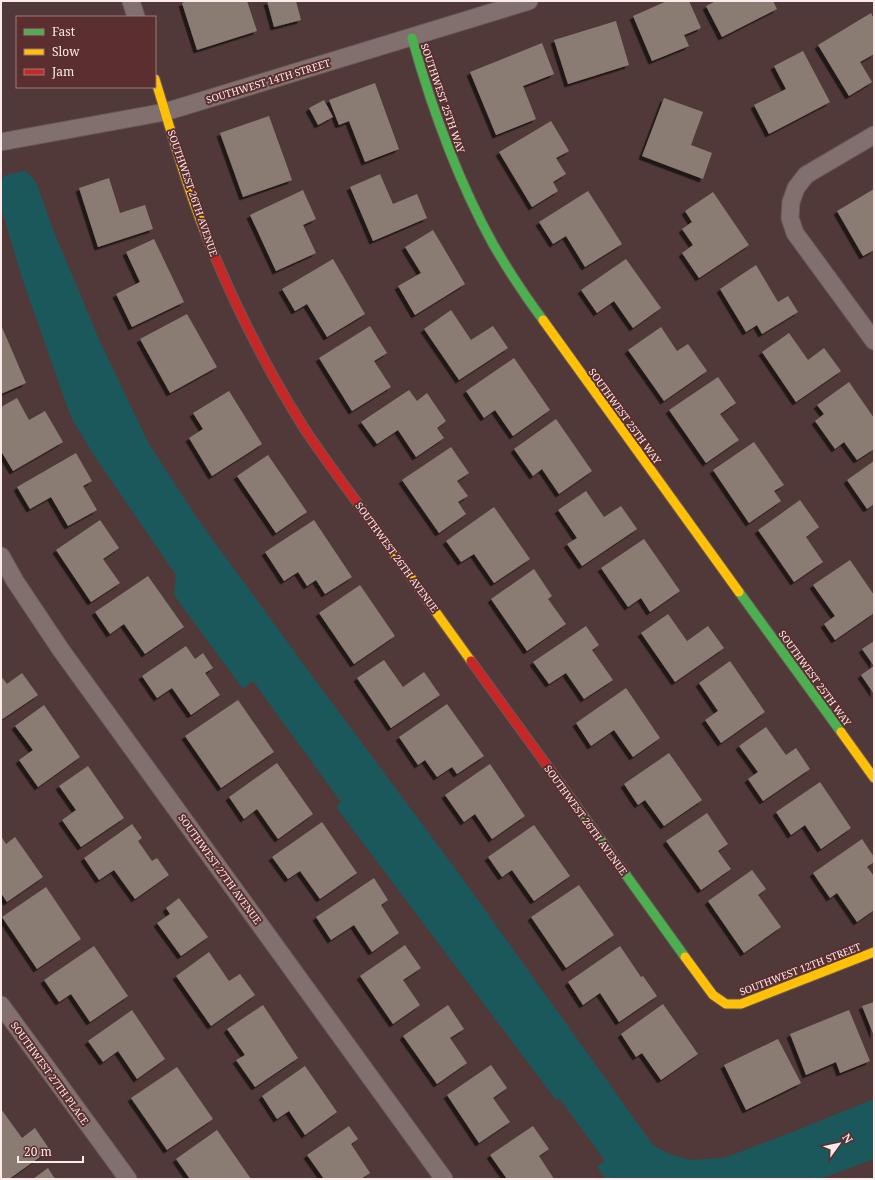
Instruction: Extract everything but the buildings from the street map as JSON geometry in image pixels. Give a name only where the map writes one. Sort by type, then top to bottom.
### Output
[{"type":"street","points":[[131,1],[136,16]]},
{"type":"street","name":"SOUTHWEST 14TH STREET","points":[[1,142],[165,112],[412,38],[529,1]]},
{"type":"street","name":"SOUTHWEST 25TH WAY","points":[[412,38],[440,129],[458,173],[493,244],[527,298],[874,778]]},
{"type":"street","name":"SOUTHWEST 26TH AVENUE","points":[[156,82],[181,165],[205,234],[234,302],[267,366],[305,429],[713,995]]},
{"type":"street","points":[[874,135],[806,175],[796,188],[791,202],[790,218],[795,233],[874,341]]},
{"type":"street","name":"SOUTHWEST 27TH AVENUE","points":[[1,556],[61,650],[444,1179]]},
{"type":"street","name":"SOUTHWEST 12TH STREET","points":[[713,995],[726,1004],[741,1004],[874,952]]},
{"type":"street","name":"SOUTHWEST 27TH PLACE","points":[[1,1005],[128,1179]]},
{"type":"water","points":[[26,171],[36,182],[54,232],[101,344],[149,444],[197,518],[460,875],[653,1145],[671,1155],[691,1160],[724,1158],[874,1099],[874,1159],[820,1179],[606,1179],[597,1167],[605,1161],[560,1099],[556,1100],[336,807],[341,802],[253,681],[243,689],[174,595],[176,575],[93,454],[71,417],[22,278],[1,207],[1,180],[6,175]]},
{"type":"traffic: fast","points":[[412,38],[446,143],[468,194],[493,244],[523,292],[543,320]]},
{"type":"traffic: fast","points":[[739,592],[841,732]]},
{"type":"traffic: fast","points":[[575,804],[685,957]]},
{"type":"traffic: slow","points":[[156,82],[189,188],[213,252]]},
{"type":"traffic: slow","points":[[543,320],[739,592]]},
{"type":"traffic: slow","points":[[377,530],[471,661]]},
{"type":"traffic: slow","points":[[841,732],[874,778]]},
{"type":"traffic: slow","points":[[685,957],[713,995],[726,1004],[741,1004],[874,952]]},
{"type":"traffic: jam","points":[[213,252],[233,298],[278,385],[304,428],[377,530]]},
{"type":"traffic: jam","points":[[471,661],[575,804]]}]
